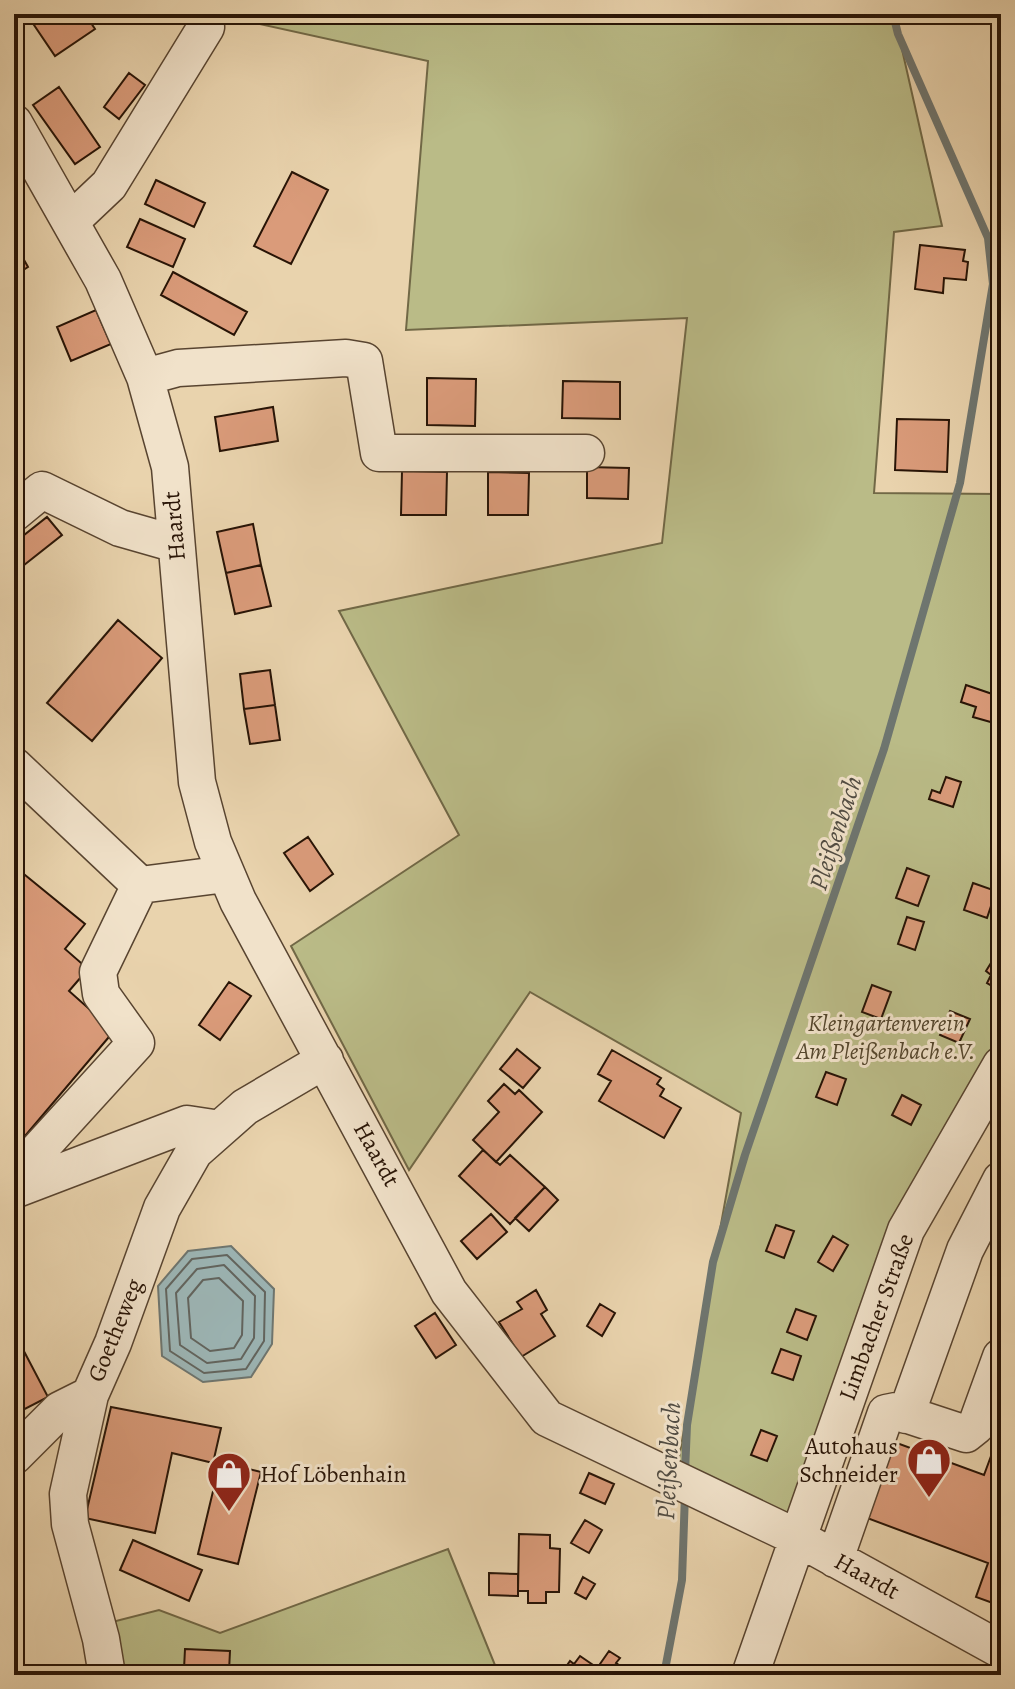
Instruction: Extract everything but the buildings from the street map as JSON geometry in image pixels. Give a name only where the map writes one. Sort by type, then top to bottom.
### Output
[{"type":"street","points":[[71,221],[109,185],[206,27]]},
{"type":"street","name":"Haardt","points":[[14,123],[103,280],[145,377],[170,467],[197,782],[213,842],[238,901],[449,1292],[547,1418],[796,1537],[1001,1650]]},
{"type":"street","points":[[145,377],[178,368],[346,358],[364,361],[379,453],[586,453]]},
{"type":"street","points":[[14,513],[42,490],[120,528],[176,544]]},
{"type":"street","points":[[17,777],[140,885],[226,874]]},
{"type":"street","points":[[27,1184],[33,1156],[136,1043],[101,994],[98,972],[140,885]]},
{"type":"street","name":"Goetheweg","points":[[107,1675],[101,1639],[70,1524],[68,1494],[90,1395],[113,1343],[162,1208],[194,1152],[245,1107],[325,1060]]},
{"type":"street","name":"Limbacher Straße","points":[[750,1675],[906,1230],[1001,1065]]},
{"type":"street","points":[[27,1184],[187,1124],[220,1129]]},
{"type":"street","points":[[906,1415],[965,1250],[1001,1180]]},
{"type":"street","points":[[835,1559],[882,1419],[890,1411],[966,1434],[971,1431],[1001,1357]]},
{"type":"street","points":[[14,1456],[60,1410],[90,1395]]},
{"type":"green space","name":"Kleingartenverein Am Pleißenbach e.V.","points":[[214,14],[894,14],[942,226],[894,232],[874,493],[1001,494],[1001,1065],[906,1230],[796,1537],[675,1480],[741,1113],[530,992],[409,1170],[291,946],[459,835],[339,611],[662,543],[687,318],[406,330],[428,61]]},
{"type":"green space","points":[[448,1549],[499,1675],[115,1675],[112,1622],[159,1610],[220,1633]]},
{"type":"water","points":[[231,1246],[274,1289],[272,1344],[251,1377],[203,1382],[162,1356],[158,1286],[188,1251]]},
{"type":"waterway","name":"Pleißenbach","points":[[685,1472],[687,1425],[713,1262],[745,1155],[884,749],[960,483],[993,284],[988,238],[898,34],[893,14]]},
{"type":"waterway","name":"Pleißenbach","points":[[664,1675],[682,1580],[685,1494]]},
{"type":"place","name":"Autohaus Schneider","points":[[929,1499]]},
{"type":"place","name":"Hof Löbenhain","points":[[229,1513]]}]
